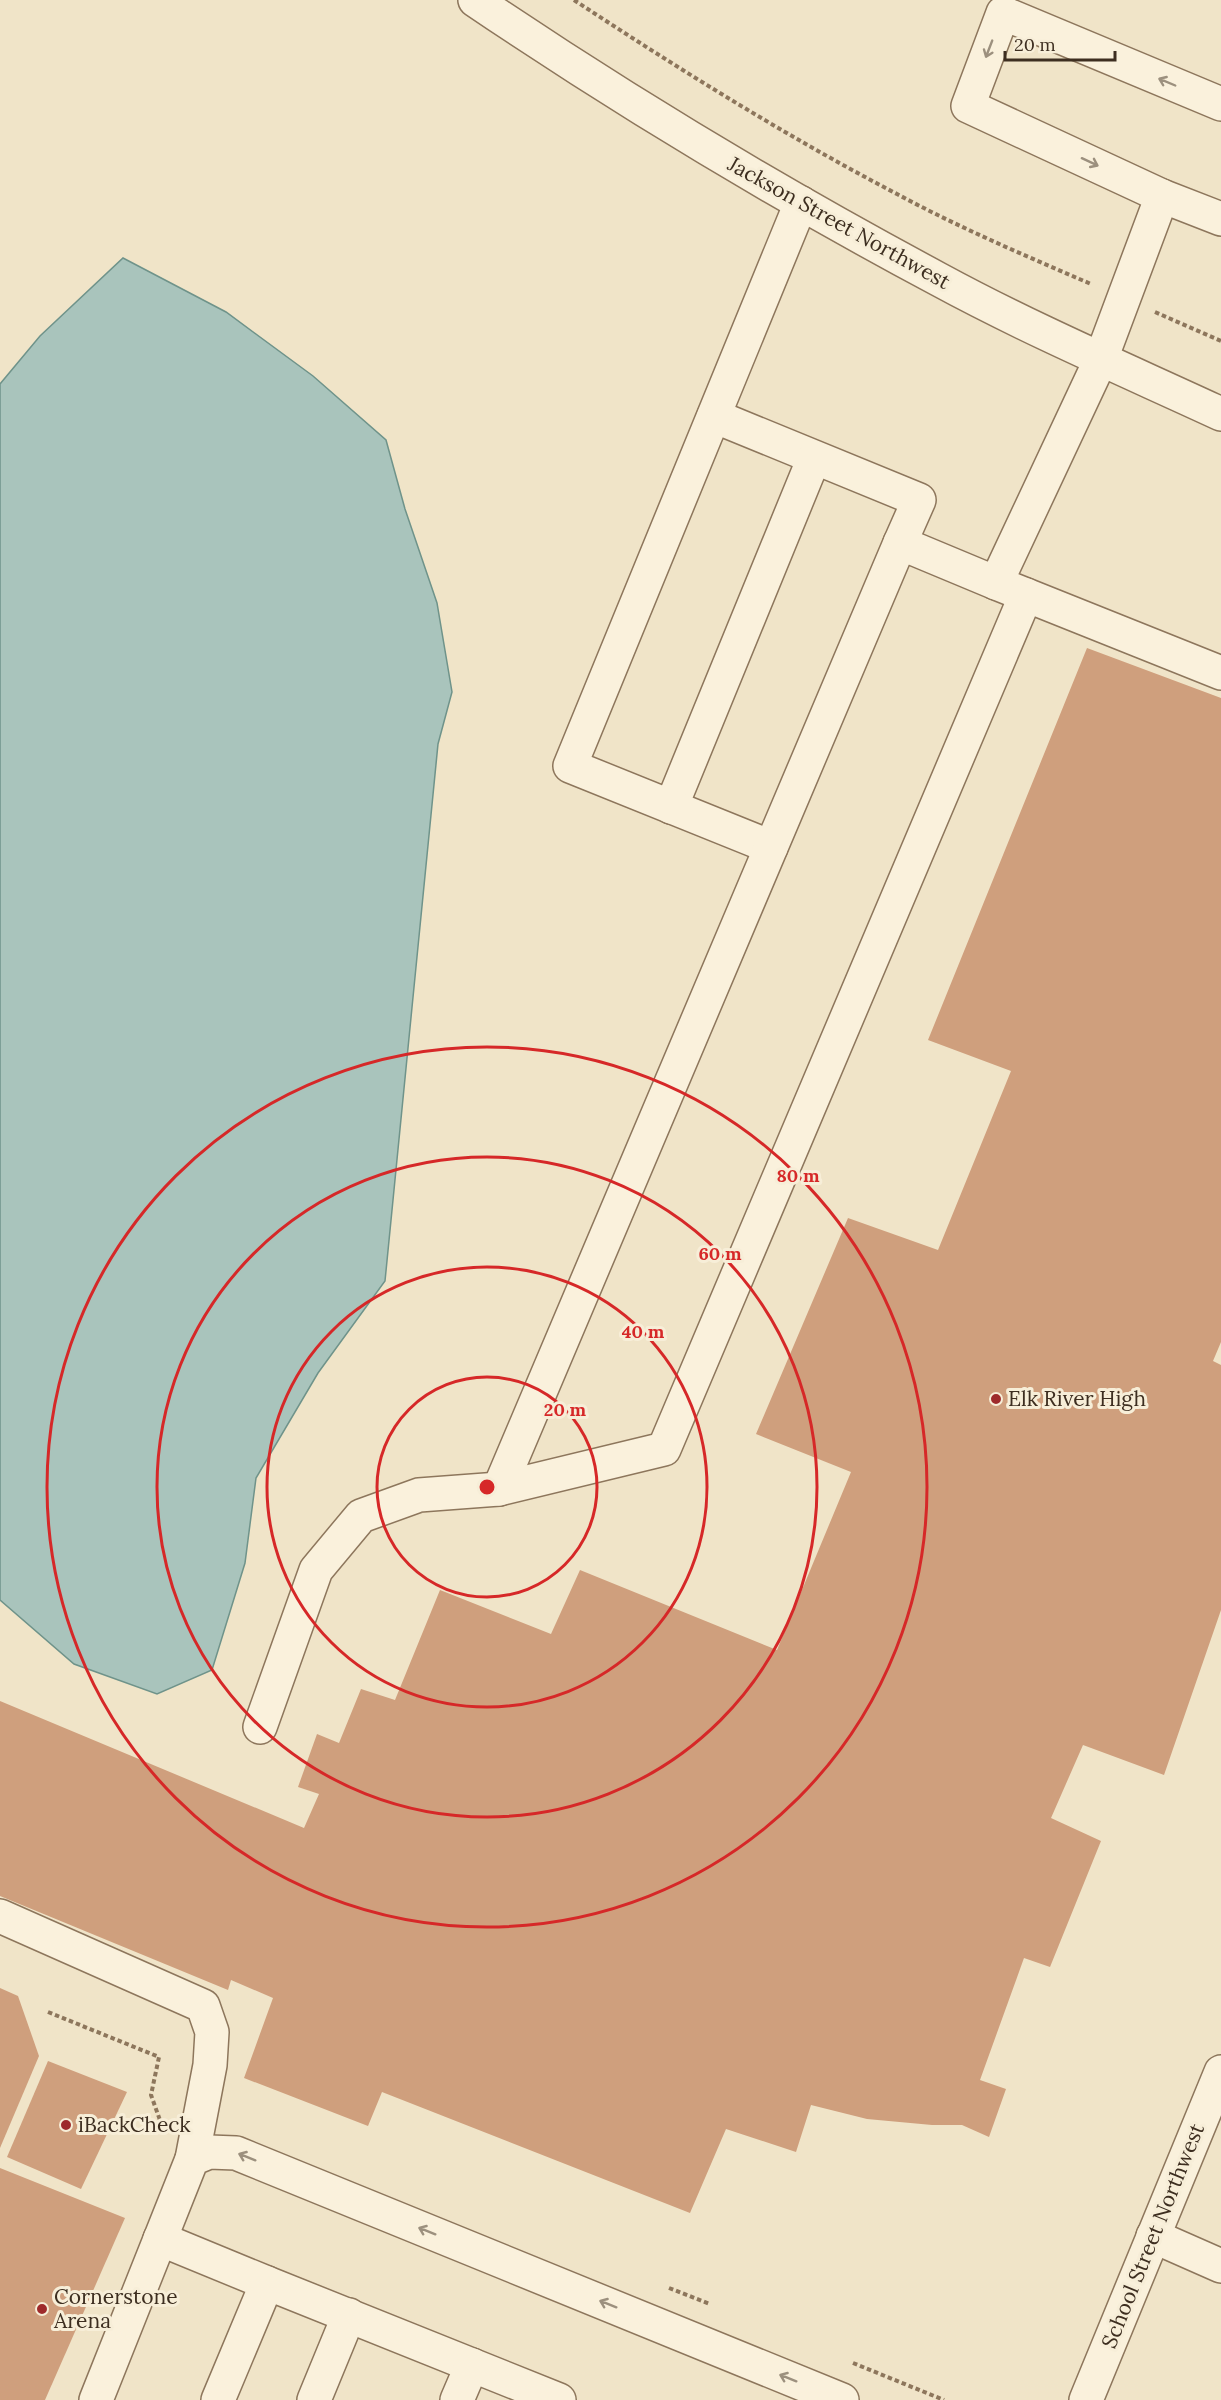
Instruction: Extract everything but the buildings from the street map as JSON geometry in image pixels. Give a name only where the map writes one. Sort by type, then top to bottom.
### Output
[{"type":"street","name":"Jackson Street Northwest","points":[[475,0],[580,71],[801,203],[938,280],[1221,414]]},
{"type":"street","points":[[1221,104],[1003,14],[968,106],[1162,196],[1221,219]]},
{"type":"street","points":[[996,583],[1101,359],[1162,196]]},
{"type":"street","points":[[771,847],[570,766],[801,203]]},
{"type":"street","points":[[500,1489],[918,500],[714,416]]},
{"type":"street","points":[[671,807],[814,458]]},
{"type":"street","points":[[900,543],[1221,673]]},
{"type":"street","points":[[260,1727],[316,1570],[361,1516],[419,1495],[500,1489],[664,1449],[1026,595]]},
{"type":"street","points":[[0,1916],[203,2006],[212,2032],[210,2066],[192,2159],[96,2400]]},
{"type":"street","name":"School Street Northwest","points":[[1086,2400],[1221,2072]]},
{"type":"street","points":[[192,2159],[209,2152],[236,2152],[843,2400]]},
{"type":"street","points":[[1154,2236],[1221,2266]]},
{"type":"street","points":[[160,2239],[559,2400]]},
{"type":"street","points":[[218,2400],[267,2283]]},
{"type":"street","points":[[314,2400],[349,2315]]},
{"type":"street","points":[[457,2400],[472,2365]]},
{"type":"path","points":[[574,0],[786,133],[899,195],[1021,254],[1221,341]]},
{"type":"path","points":[[48,2012],[159,2057],[151,2095],[162,2131]]},
{"type":"water","points":[[123,258],[226,312],[313,376],[386,440],[405,509],[437,603],[452,692],[438,744],[385,1281],[318,1373],[256,1478],[245,1563],[212,1670],[157,1694],[74,1664],[0,1600],[0,384],[40,336]]},
{"type":"place","name":"Elk River High","points":[[996,1399]]},
{"type":"place","name":"iBackCheck","points":[[66,2125]]},
{"type":"place","name":"Cornerstone Arena","points":[[42,2309]]}]
